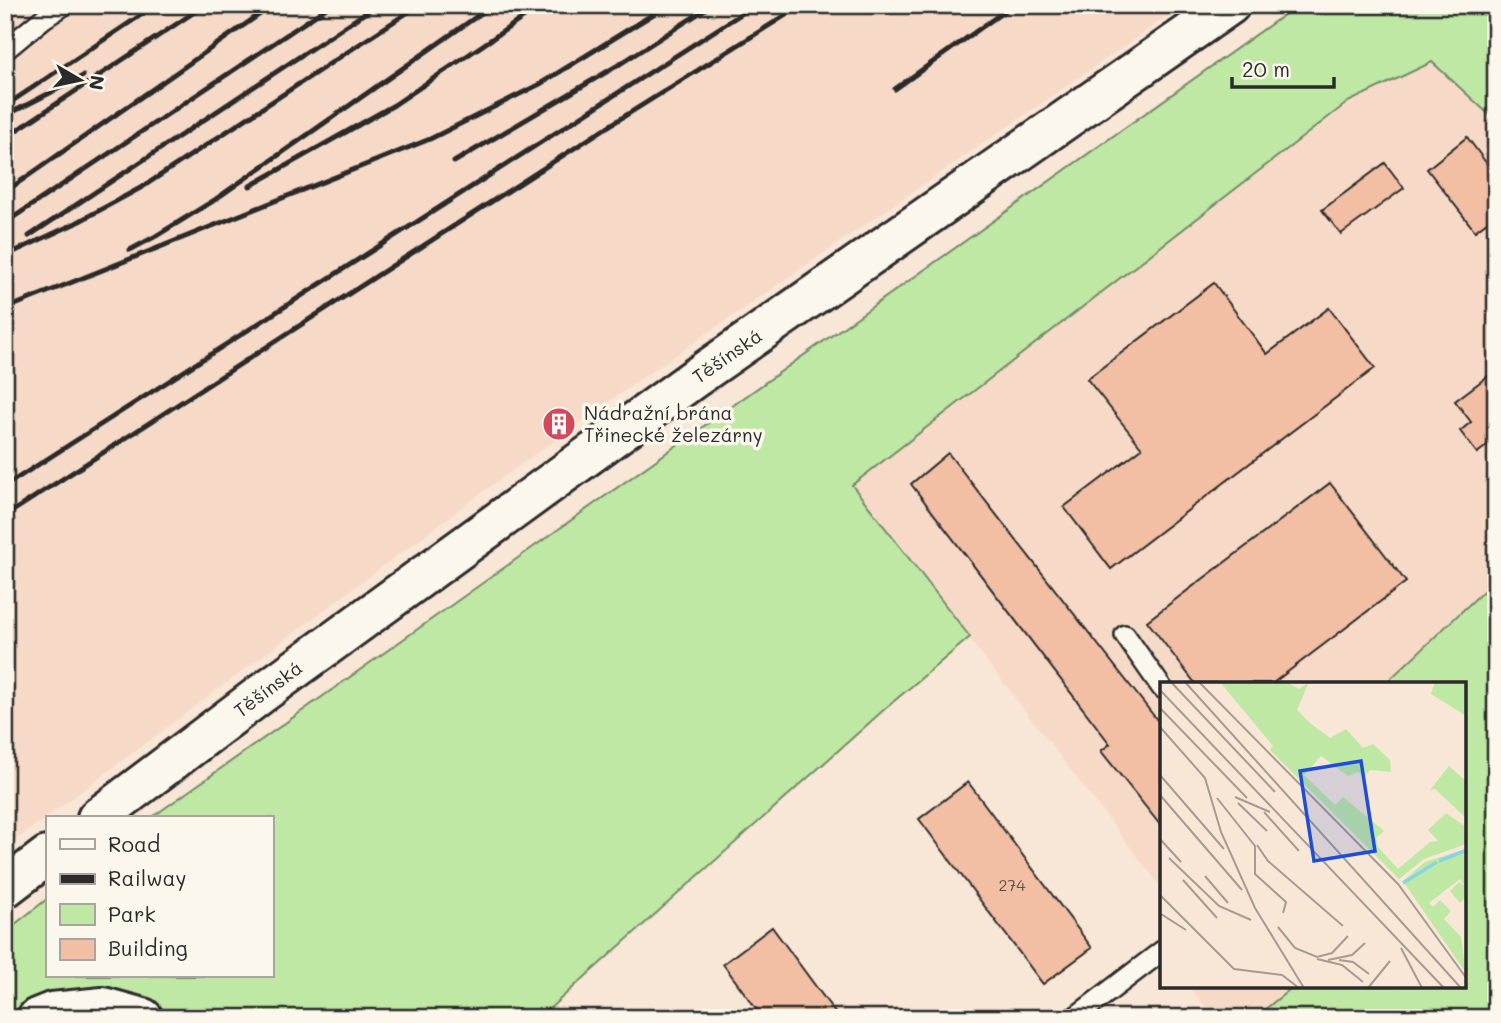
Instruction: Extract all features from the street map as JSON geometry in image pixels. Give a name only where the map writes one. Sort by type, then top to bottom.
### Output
[{"type":"main road","name":"Těšínská","points":[[100,816],[261,694],[692,380],[1230,5]]},
{"type":"main road","points":[[5,887],[46,857]]},
{"type":"main road","points":[[37,1018],[52,1012],[103,1007],[143,1018]]},
{"type":"lane","points":[[5,50],[64,5]]},
{"type":"lane","points":[[1125,635],[1160,687]]},
{"type":"lane","points":[[1074,1018],[1160,952]]},
{"type":"shaded area","points":[[5,5],[1184,5],[635,383],[496,482],[5,848]]},
{"type":"shaded area","points":[[1432,62],[1496,121],[1496,579],[1387,682],[1160,682],[1160,886],[851,485],[1348,102]]},
{"type":"shaded area","points":[[1190,988],[1292,988],[1254,1018],[1216,1018]]},
{"type":"green space","points":[[1298,5],[1496,5],[1496,121],[1432,62],[1348,102],[852,485],[970,637],[887,707],[539,1018],[5,1018],[5,932],[46,900],[46,978],[273,978],[273,816],[154,816]]},
{"type":"green space","points":[[1496,579],[1496,1018],[1254,1018],[1292,988],[1466,988],[1466,682],[1387,682]]},
{"type":"building","points":[[1467,137],[1496,176],[1496,215],[1475,231],[1427,169]]},
{"type":"building","points":[[1385,163],[1404,188],[1341,234],[1322,210]]},
{"type":"building","points":[[1214,283],[1267,354],[1329,308],[1375,368],[1111,569],[1064,507],[1142,448],[1087,379]]},
{"type":"building","points":[[1496,370],[1496,455],[1488,445],[1477,453],[1460,431],[1471,422],[1455,401]]},
{"type":"building","points":[[948,453],[1160,724],[1160,825],[1101,751],[1110,744],[911,484]]},
{"type":"building","points":[[1330,483],[1406,582],[1274,682],[1194,682],[1147,621]]},
{"type":"building","points":[[968,782],[1092,948],[1043,984],[919,819]]},
{"type":"building","points":[[772,927],[839,1018],[763,1018],[723,964]]},
{"type":"railway","points":[[5,106],[156,5]]},
{"type":"railway","points":[[5,138],[205,5]]},
{"type":"railway","points":[[5,192],[273,5]]},
{"type":"railway","points":[[5,223],[331,5]]},
{"type":"railway","points":[[29,236],[377,5]]},
{"type":"railway","points":[[5,256],[76,223],[144,186],[419,5]]},
{"type":"railway","points":[[130,250],[213,201],[493,5]]},
{"type":"railway","points":[[250,186],[394,105],[542,5]]},
{"type":"railway","points":[[5,309],[430,139],[540,84],[668,5]]},
{"type":"railway","points":[[454,162],[620,64],[712,5]]},
{"type":"railway","points":[[5,486],[755,5]]},
{"type":"railway","points":[[5,516],[604,129],[802,5]]},
{"type":"railway","points":[[895,89],[1013,5]]},
{"type":"railway","points":[[5,116],[83,76]]},
{"type":"place","name":"Nádražní brána Třinecké železárny","points":[[559,424]]}]
